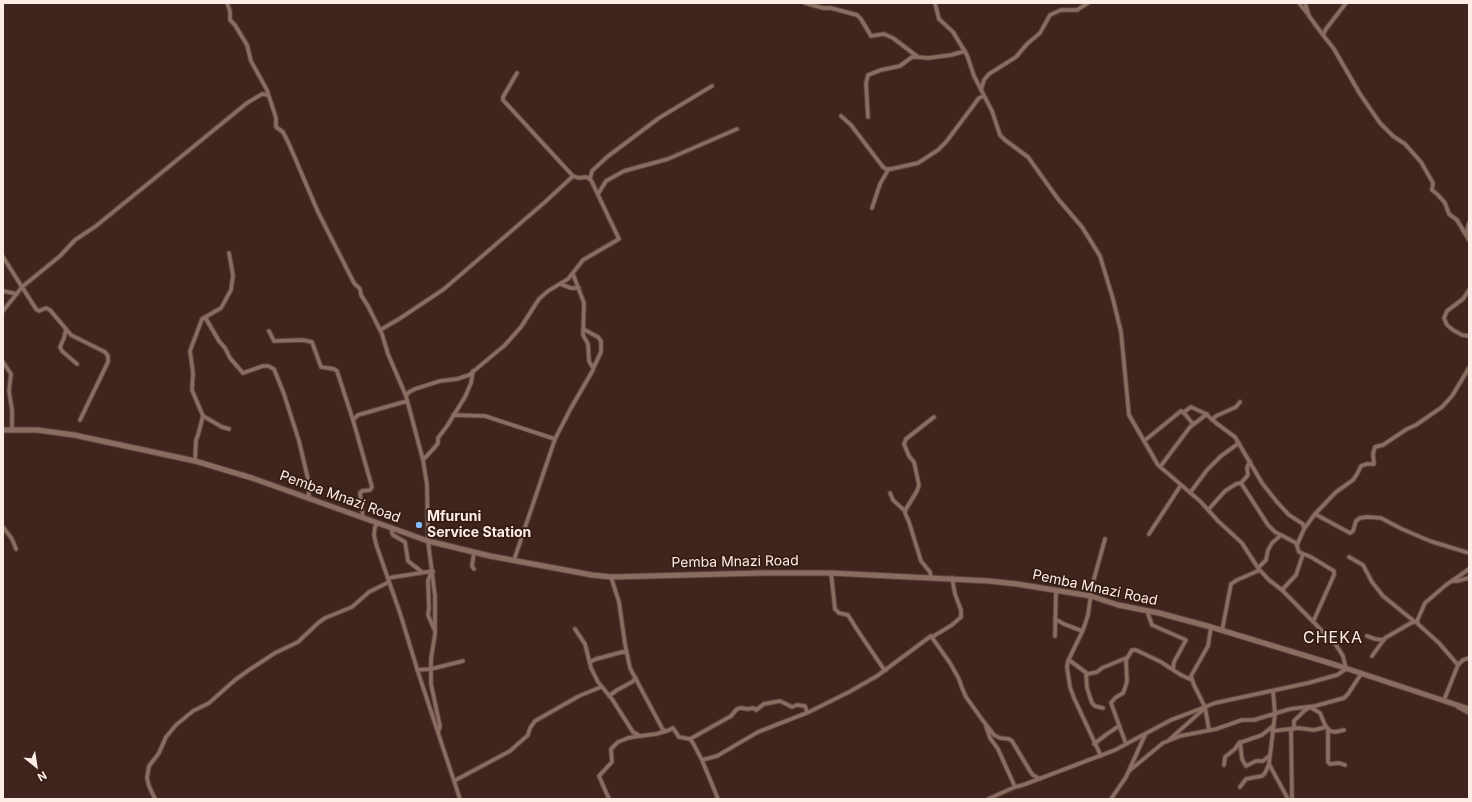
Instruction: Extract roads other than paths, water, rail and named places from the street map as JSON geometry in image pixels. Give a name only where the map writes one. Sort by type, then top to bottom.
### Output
[{"type":"main road","name":"Pemba Mnazi Road","points":[[3,430],[37,430],[196,461],[252,478],[428,541],[592,576],[611,577],[762,573],[831,573],[952,578],[1017,584],[1091,596],[1118,605],[1211,627],[1469,709]]},
{"type":"street","points":[[227,3],[230,11],[230,20],[235,25],[247,45],[250,57],[265,85],[276,118],[276,127],[283,132],[318,212],[354,283],[360,288],[362,298],[380,330],[388,354],[407,399],[423,460],[427,485],[428,541],[435,596],[435,630],[431,684],[440,726],[438,733]]},
{"type":"street","points":[[805,3],[857,15],[871,36],[884,34],[893,38],[918,57]]},
{"type":"street","points":[[935,3],[939,19],[953,32],[965,51],[974,76],[1002,138],[1028,157],[1058,199],[1082,227],[1100,256],[1121,332],[1129,416],[1160,468],[1201,502],[1242,543],[1259,569],[1272,583],[1282,590],[1339,648],[1343,656],[1346,669],[1334,676],[1205,707],[1171,720],[1100,756],[1040,779],[1015,786],[988,799]]},
{"type":"street","points":[[981,90],[984,80],[989,74],[1016,57],[1026,44],[1040,33],[1050,15],[1061,10],[1077,10],[1088,3]]},
{"type":"street","points":[[1299,3],[1342,61],[1370,109],[1393,136],[1405,144],[1420,162],[1433,184],[1432,190],[1445,203],[1449,214],[1458,220],[1469,239]]},
{"type":"street","points":[[1305,3],[1309,16]]},
{"type":"street","points":[[1323,35],[1346,3]]},
{"type":"street","points":[[868,117],[867,76],[876,72],[900,66],[910,59],[918,57],[928,58],[951,55],[965,51]]},
{"type":"street","points":[[517,73],[503,97],[503,100],[573,176],[577,178],[586,177],[590,179]]},
{"type":"street","points":[[407,399],[409,392],[415,389],[440,381],[464,377],[473,371],[505,345],[524,323],[539,299],[548,291],[568,279],[583,260],[619,239],[590,179],[592,170],[659,118],[712,86]]},
{"type":"street","points":[[3,311],[22,287],[60,256],[75,240],[96,226],[232,115],[260,95],[268,95]]},
{"type":"street","points":[[841,116],[851,126],[883,167],[888,170],[918,163],[938,150],[946,142],[979,98],[984,96]]},
{"type":"street","points":[[598,194],[606,181],[624,172],[668,159],[737,129]]},
{"type":"street","points":[[872,208],[880,184],[888,170]]},
{"type":"street","points":[[380,330],[444,289],[573,176]]},
{"type":"street","points":[[1466,234],[1469,223]]},
{"type":"street","points":[[196,461],[196,440],[203,416],[192,390],[190,351],[200,322],[205,316],[221,308],[231,290],[233,275],[229,253]]},
{"type":"street","points":[[3,257],[13,275],[36,309],[39,311],[46,308],[50,310],[71,335],[106,352],[108,356],[108,362],[80,420]]},
{"type":"street","points":[[573,274],[584,303],[584,337],[588,346],[588,361],[593,369]]},
{"type":"street","points":[[560,284],[571,288],[579,288]]},
{"type":"street","points":[[1469,290],[1463,299],[1447,311],[1444,318],[1453,330],[1462,335],[1469,336]]},
{"type":"street","points":[[3,291],[16,294]]},
{"type":"street","points":[[205,316],[230,358],[242,373],[263,366],[268,366],[274,369],[284,394],[299,441],[308,479],[309,499]]},
{"type":"street","points":[[66,329],[60,347],[62,351],[77,364]]},
{"type":"street","points":[[514,560],[555,439],[601,352],[601,341],[598,337],[583,329]]},
{"type":"street","points":[[269,331],[274,341],[303,340],[312,342],[321,367],[334,369],[337,371],[372,486],[371,490],[362,491],[360,493],[363,518]]},
{"type":"street","points":[[3,362],[11,374],[9,391],[12,410],[12,429]]},
{"type":"street","points":[[3,369],[8,368]]},
{"type":"street","points":[[1297,545],[1304,529],[1336,492],[1353,480],[1358,474],[1361,466],[1374,464],[1373,454],[1375,447],[1383,445],[1442,407],[1449,400],[1469,368]]},
{"type":"street","points":[[423,460],[438,443],[438,438],[465,397],[473,371]]},
{"type":"street","points":[[353,420],[358,415],[407,399]]},
{"type":"street","points":[[1212,420],[1216,416],[1236,407],[1240,402]]},
{"type":"street","points":[[1144,441],[1182,411],[1184,412],[1192,407],[1207,414],[1212,420],[1232,435],[1239,443],[1262,483],[1289,515],[1302,523],[1304,529]]},
{"type":"street","points":[[1184,412],[1193,424]]},
{"type":"street","points":[[1160,468],[1186,432],[1193,424],[1207,414]]},
{"type":"street","points":[[453,415],[485,416],[555,439]]},
{"type":"street","points":[[203,416],[230,429]]},
{"type":"street","points":[[905,511],[917,491],[919,483],[914,462],[907,453],[904,442],[934,417]]},
{"type":"street","points":[[1190,493],[1221,456],[1239,443]]},
{"type":"street","points":[[1208,510],[1225,491],[1236,484],[1241,484],[1248,474],[1247,468],[1250,461]]},
{"type":"street","points":[[1241,484],[1268,525],[1275,532],[1294,541],[1299,552],[1311,557],[1334,573],[1313,622]]},
{"type":"street","points":[[1149,534],[1181,485]]},
{"type":"street","points":[[890,493],[892,500],[905,511],[921,559],[930,572],[931,578]]},
{"type":"street","points":[[1316,514],[1350,532],[1353,531],[1356,521],[1360,518],[1381,518],[1430,541],[1469,553]]},
{"type":"street","points":[[378,523],[375,527],[374,535],[460,799]]},
{"type":"street","points":[[3,527],[12,539],[16,549]]},
{"type":"street","points":[[392,528],[393,535],[405,542],[408,561],[422,572]]},
{"type":"street","points":[[1222,631],[1231,584],[1259,569],[1266,560],[1268,550],[1272,543],[1281,535]]},
{"type":"street","points":[[1100,756],[1074,698],[1070,687],[1067,667],[1068,660],[1088,615],[1094,575],[1105,539]]},
{"type":"street","points":[[474,552],[472,566],[474,569]]},
{"type":"street","points":[[1282,590],[1296,575],[1303,554]]},
{"type":"street","points":[[1349,558],[1363,565],[1372,582],[1383,596],[1416,622],[1439,643],[1458,665]]},
{"type":"street","points":[[1372,656],[1384,640],[1395,632],[1416,622],[1425,603],[1469,569]]},
{"type":"street","points":[[155,799],[147,778],[149,766],[159,753],[166,737],[176,725],[193,711],[209,703],[248,670],[275,653],[298,642],[325,618],[352,607],[369,592],[389,580],[422,572],[433,572]]},
{"type":"street","points":[[433,572],[428,581],[428,615],[435,630]]},
{"type":"street","points":[[831,573],[835,609],[839,613],[848,615],[883,668],[886,670]]},
{"type":"street","points":[[611,577],[619,602],[630,668],[663,730],[667,730]]},
{"type":"street","points":[[702,760],[717,756],[758,732],[807,712],[849,692],[886,670],[928,638],[952,625],[961,617],[961,610],[955,594],[952,578]]},
{"type":"street","points":[[1452,581],[1469,578]]},
{"type":"street","points":[[1054,636],[1056,590]]},
{"type":"street","points":[[1147,611],[1152,626],[1186,640],[1174,662],[1173,669]]},
{"type":"street","points":[[1055,619],[1082,631]]},
{"type":"street","points":[[1209,730],[1205,707],[1191,675],[1208,646],[1211,627]]},
{"type":"street","points":[[575,629],[585,644],[595,676],[601,687],[609,696],[629,726],[640,736]]},
{"type":"street","points":[[1367,636],[1374,639],[1384,640]]},
{"type":"street","points":[[932,637],[959,679],[970,705],[996,737],[1009,739],[1012,741],[1030,770],[1040,779]]},
{"type":"street","points":[[1086,674],[1097,672],[1102,668],[1126,658],[1132,650],[1136,650],[1192,680]]},
{"type":"street","points":[[590,662],[626,651]]},
{"type":"street","points":[[1126,658],[1127,681],[1125,688],[1123,693],[1115,698],[1111,703],[1126,744]]},
{"type":"street","points":[[1444,700],[1458,665],[1463,660],[1469,658]]},
{"type":"street","points":[[1068,660],[1086,674],[1087,688],[1092,703],[1095,706],[1103,708]]},
{"type":"street","points":[[417,670],[431,669],[463,662]]},
{"type":"street","points":[[1129,771],[1158,745],[1187,734],[1216,729],[1242,720],[1254,720],[1290,709],[1329,703],[1347,696],[1361,674]]},
{"type":"street","points":[[609,696],[636,678]]},
{"type":"street","points":[[454,781],[510,751],[528,735],[530,728],[535,721],[579,696],[601,687]]},
{"type":"street","points":[[1240,787],[1246,779],[1262,776],[1269,764],[1275,714],[1273,691]]},
{"type":"street","points":[[609,799],[598,776],[612,762],[611,749],[618,742],[628,738],[656,734],[673,728],[681,738],[690,739],[731,716],[741,708],[753,708],[756,710],[764,704],[780,701],[792,707],[797,705],[805,706],[807,712]]},
{"type":"street","points":[[1456,705],[1469,713]]},
{"type":"street","points":[[1167,741],[1205,707]]},
{"type":"street","points":[[1310,707],[1320,713],[1327,728],[1328,762],[1330,764],[1339,763],[1345,765]]},
{"type":"street","points":[[1292,799],[1292,729],[1294,721],[1310,707]]},
{"type":"street","points":[[985,724],[990,738],[998,749],[1015,786]]},
{"type":"street","points":[[1094,744],[1119,726]]},
{"type":"street","points":[[1224,765],[1225,757],[1235,749],[1240,742],[1262,736],[1273,726]]},
{"type":"street","points":[[1272,731],[1292,729],[1314,730],[1327,728],[1332,732],[1344,730]]},
{"type":"street","points":[[1111,799],[1129,771],[1145,734]]},
{"type":"street","points":[[690,739],[702,760],[718,799]]},
{"type":"street","points":[[1240,742],[1242,759],[1246,766],[1256,761],[1263,761],[1269,756]]},
{"type":"street","points":[[1269,764],[1288,799]]},
{"type":"place","name":"Mfuruni Service Station","points":[[419,525]]},
{"type":"district","name":"CHEKA","points":[[1333,638]]}]
